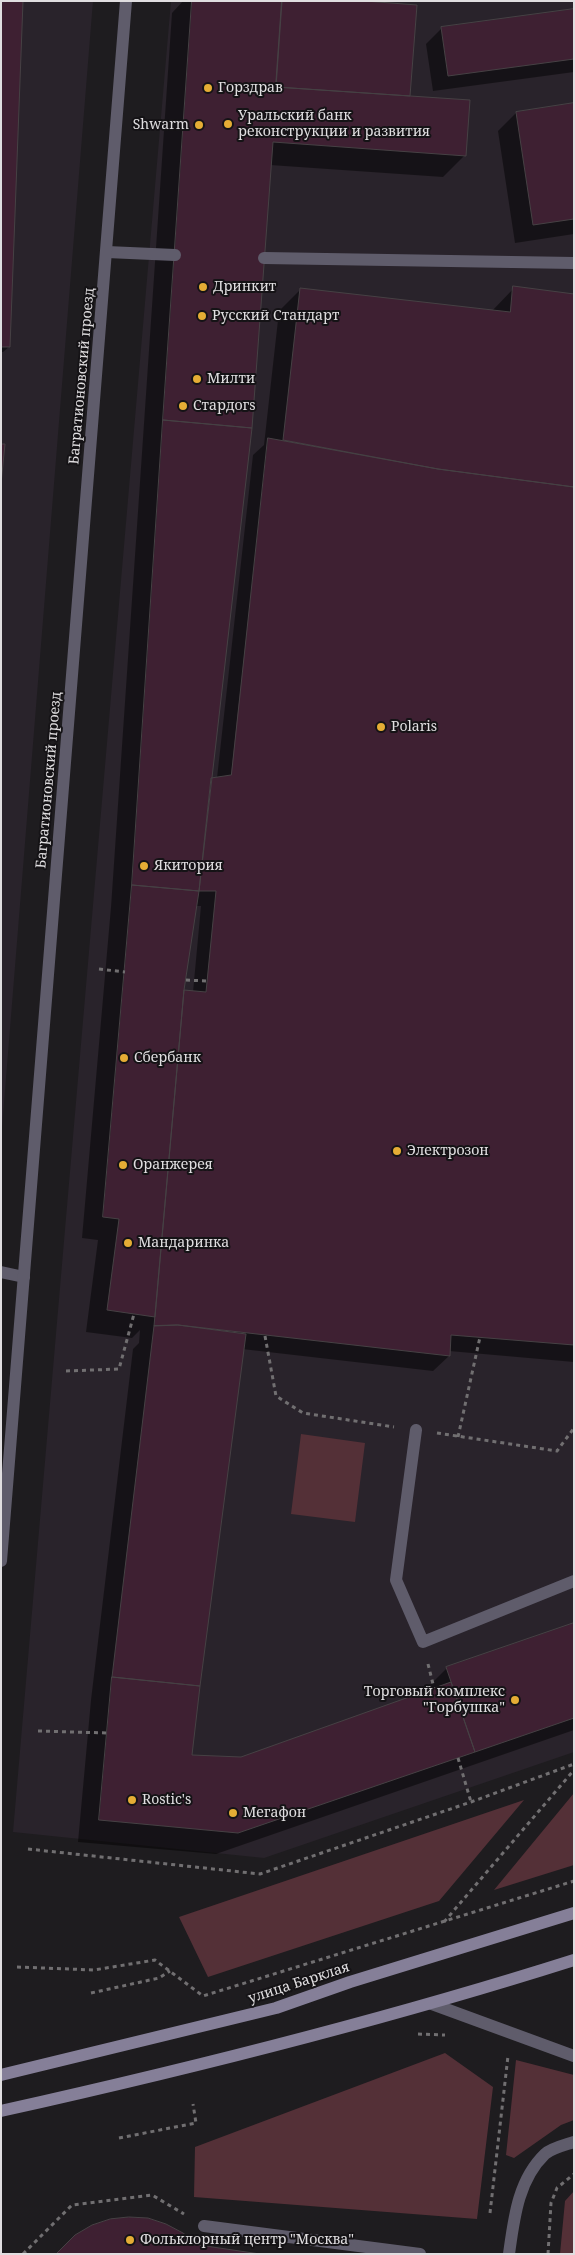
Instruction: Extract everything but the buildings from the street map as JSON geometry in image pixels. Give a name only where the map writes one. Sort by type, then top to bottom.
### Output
[{"type":"main road","name":"улица Барклая","points":[[1,2075],[276,2008],[350,1982],[574,1913]]},
{"type":"main road","points":[[1,2111],[283,2044],[432,2004],[574,1960]]},
{"type":"street","name":"Багратионовский проезд","points":[[1,1560],[126,1]]},
{"type":"street","points":[[106,252],[174,255]]},
{"type":"street","points":[[264,258],[574,263]]},
{"type":"street","points":[[1,1272],[24,1276]]},
{"type":"street","points":[[416,1430],[396,1580],[423,1642],[574,1580]]},
{"type":"street","points":[[432,2004],[574,2056]]},
{"type":"street","points":[[510,2254],[514,2212],[525,2180],[546,2152],[574,2142]]},
{"type":"street","points":[[204,2226],[420,2254]]},
{"type":"path","points":[[99,969],[125,972]]},
{"type":"path","points":[[186,980],[207,981]]},
{"type":"path","points":[[66,1371],[119,1369],[134,1314]]},
{"type":"path","points":[[265,1336],[276,1396],[304,1413],[557,1450],[574,1428]]},
{"type":"path","points":[[458,1437],[480,1337]]},
{"type":"path","points":[[38,1731],[107,1733]]},
{"type":"path","points":[[458,1758],[471,1802]]},
{"type":"path","points":[[28,1850],[260,1874],[471,1802],[574,1764]]},
{"type":"path","points":[[444,1922],[574,1770]]},
{"type":"path","points":[[17,1966],[94,1970],[155,1960],[203,1996],[574,1881]]},
{"type":"path","points":[[91,1992],[159,1978],[170,1971]]},
{"type":"path","points":[[489,2220],[509,2048]]},
{"type":"path","points":[[119,2138],[196,2123],[193,2104]]},
{"type":"path","points":[[548,2254],[552,2203],[557,2188],[574,2174]]},
{"type":"path","points":[[23,2254],[72,2205],[152,2195],[204,2226]]},
{"type":"shaded area","points":[[1,1],[93,1],[1,1140]]},
{"type":"shaded area","points":[[171,1],[574,1],[574,1752],[264,1858],[13,1832]]},
{"type":"shaded area","points":[[301,1434],[365,1443],[355,1522],[291,1514]]},
{"type":"shaded area","points":[[574,1793],[574,1865],[494,1890]]},
{"type":"shaded area","points":[[524,1800],[439,1901],[208,1977],[179,1917]]},
{"type":"shaded area","points":[[445,2053],[493,2087],[477,2219],[194,2197],[195,2147]]},
{"type":"shaded area","points":[[516,2060],[574,2075],[574,2120],[561,2125],[514,2158],[506,2155]]},
{"type":"shaded area","points":[[574,2191],[574,2254],[560,2254],[565,2201]]},
{"type":"place","name":"Горздрав","points":[[208,88]]},
{"type":"place","name":"Уральский банк реконструкции и развития","points":[[228,124]]},
{"type":"place","name":"Shwarm","points":[[199,125]]},
{"type":"place","name":"Дринкит","points":[[203,287]]},
{"type":"place","name":"Русский Стандарт","points":[[202,316]]},
{"type":"place","name":"Милти","points":[[197,379]]},
{"type":"place","name":"Стардогs","points":[[183,406]]},
{"type":"place","name":"Polaris","points":[[381,727]]},
{"type":"place","name":"Якитория","points":[[144,866]]},
{"type":"place","name":"Сбербанк","points":[[124,1058]]},
{"type":"place","name":"Электрозон","points":[[397,1151]]},
{"type":"place","name":"Оранжерея","points":[[123,1165]]},
{"type":"place","name":"Мандаринка","points":[[128,1243]]},
{"type":"place","name":"Торговый комплекс \"Горбушка\"","points":[[515,1700]]},
{"type":"place","name":"Rostic's","points":[[132,1800]]},
{"type":"place","name":"Мегафон","points":[[233,1813]]},
{"type":"place","name":"Фольклорный центр \"Москва\"","points":[[130,2240]]}]
